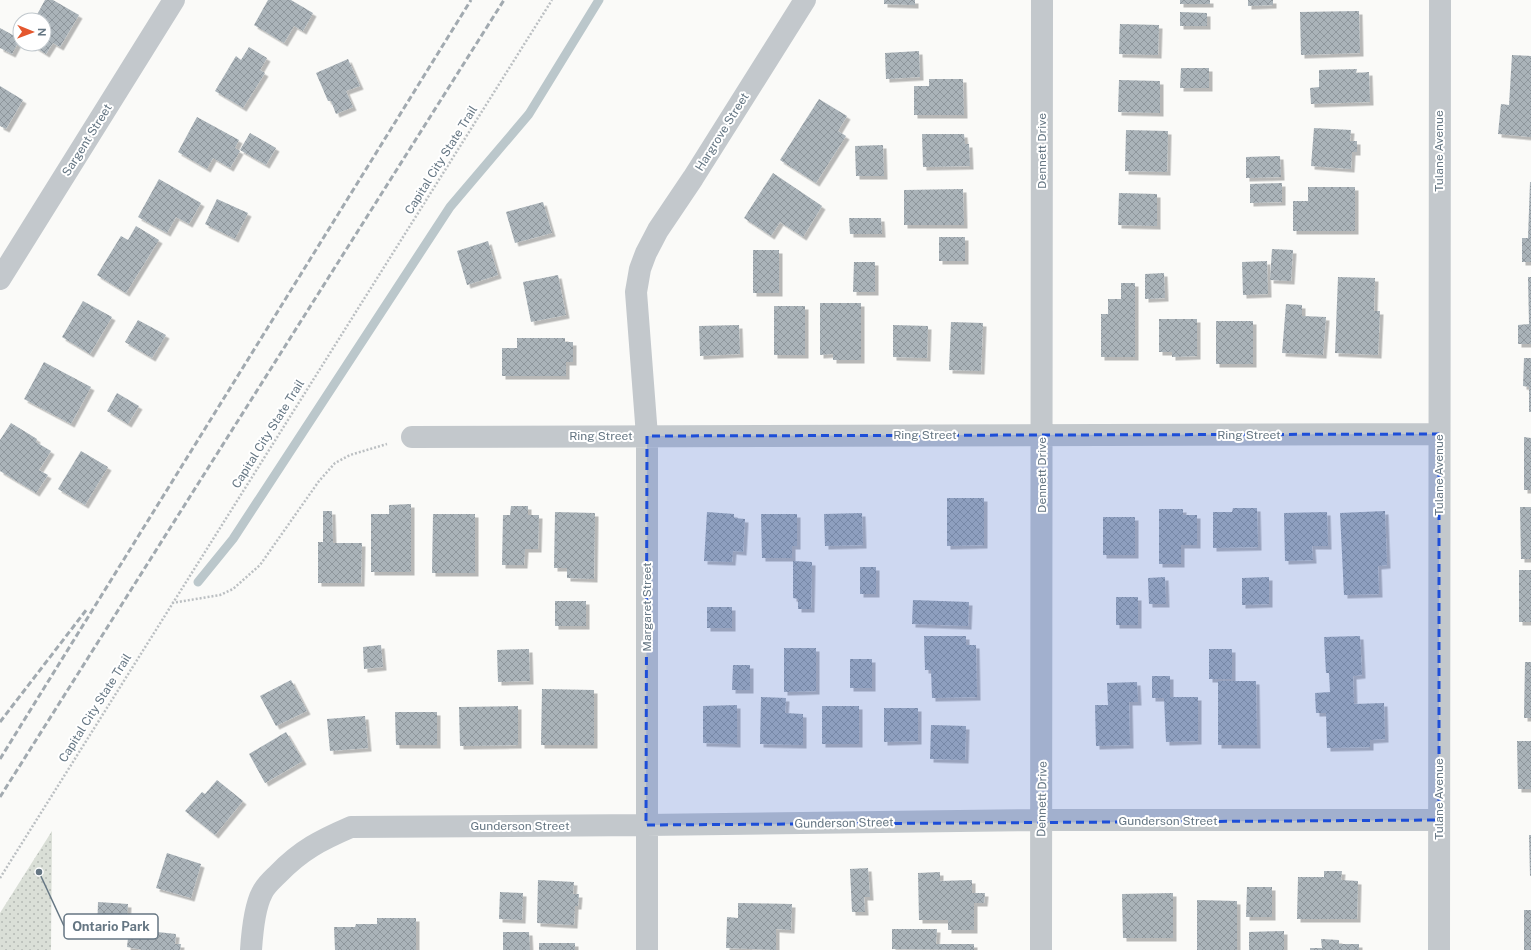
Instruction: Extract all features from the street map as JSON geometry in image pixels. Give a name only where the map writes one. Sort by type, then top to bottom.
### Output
[{"type":"street","name":"Sargent Street","points":[[0,279],[174,0]]},
{"type":"street","name":"Hargrove Street","points":[[641,266],[658,230],[693,178],[805,0]]},
{"type":"street","name":"Dennett Drive","points":[[1041,950],[1041,820],[1043,784],[1042,0]]},
{"type":"street","name":"Tulane Avenue","points":[[1439,950],[1440,0]]},
{"type":"street","name":"Margaret Street","points":[[641,266],[636,292],[647,436],[647,950]]},
{"type":"street","name":"Ring Street","points":[[412,437],[683,435],[1439,434]]},
{"type":"street","name":"Gunderson Street","points":[[251,950],[258,906],[262,893],[268,885],[292,860],[317,841],[352,827],[646,826],[1041,820],[1439,820]]},
{"type":"path","name":"Capital City State Trail","points":[[0,878],[552,0]]},
{"type":"path","points":[[172,603],[220,595],[233,589],[260,565],[319,481],[335,463],[350,455],[412,437]]},
{"type":"highlighted area","points":[[1439,434],[1439,820],[646,825],[647,436]]},
{"type":"shaded area","points":[[52,831],[51,950],[0,950],[0,913]]},
{"type":"building","points":[[45,0],[53,0],[79,15],[60,47],[53,43],[52,45],[52,12],[38,12]]},
{"type":"building","points":[[268,0],[291,0],[313,13],[303,31],[294,26],[284,43],[254,25]]},
{"type":"building","points":[[884,0],[915,0],[915,5],[884,4]]},
{"type":"building","points":[[1180,0],[1210,0],[1210,4],[1180,4]]},
{"type":"building","points":[[1248,0],[1273,0],[1273,5],[1248,6]]},
{"type":"building","points":[[1359,11],[1360,53],[1301,55],[1300,12]]},
{"type":"building","points":[[1180,12],[1207,13],[1207,26],[1180,26]]},
{"type":"building","points":[[1120,24],[1159,25],[1158,55],[1119,54]]},
{"type":"building","points":[[0,28],[12,35],[13,52],[12,54],[0,48]]},
{"type":"building","points":[[249,47],[267,58],[260,70],[265,73],[243,108],[215,91],[236,56],[241,60]]},
{"type":"building","points":[[919,51],[920,77],[886,79],[885,53]]},
{"type":"building","points":[[1512,55],[1531,56],[1531,137],[1498,134],[1501,104],[1509,105]]},
{"type":"building","points":[[348,59],[360,86],[346,91],[353,107],[336,114],[331,101],[328,101],[316,73]]},
{"type":"building","points":[[1181,68],[1209,68],[1209,88],[1180,88]]},
{"type":"building","points":[[1357,69],[1356,73],[1369,72],[1370,102],[1311,104],[1310,88],[1319,87],[1319,70]]},
{"type":"building","points":[[929,79],[963,79],[964,115],[914,115],[914,86],[929,86]]},
{"type":"building","points":[[1119,80],[1160,81],[1160,113],[1118,112]]},
{"type":"building","points":[[0,86],[23,100],[6,129],[0,126]]},
{"type":"building","points":[[819,99],[847,116],[838,131],[846,136],[816,183],[780,160]]},
{"type":"building","points":[[197,117],[239,140],[235,148],[240,151],[230,168],[213,158],[207,169],[178,152]]},
{"type":"building","points":[[1314,128],[1351,130],[1350,141],[1357,141],[1357,152],[1352,152],[1351,169],[1311,166]]},
{"type":"building","points":[[1126,130],[1168,131],[1167,172],[1125,171]]},
{"type":"building","points":[[250,133],[276,148],[266,165],[240,150]]},
{"type":"building","points":[[922,134],[964,134],[965,144],[969,144],[970,166],[923,167]]},
{"type":"building","points":[[883,145],[884,176],[856,176],[855,146]]},
{"type":"building","points":[[1280,156],[1281,177],[1246,178],[1246,157]]},
{"type":"building","points":[[773,173],[822,206],[803,237],[780,222],[771,236],[744,218]]},
{"type":"building","points":[[159,179],[201,203],[189,224],[176,217],[167,233],[138,217]]},
{"type":"building","points":[[1530,182],[1531,262],[1522,262],[1522,238],[1528,238]]},
{"type":"building","points":[[1282,183],[1282,202],[1250,203],[1250,184]]},
{"type":"building","points":[[1308,187],[1355,187],[1355,231],[1293,231],[1293,201],[1308,201]]},
{"type":"building","points":[[963,189],[964,225],[904,225],[904,190]]},
{"type":"building","points":[[1119,193],[1157,194],[1157,226],[1118,225]]},
{"type":"building","points":[[217,199],[248,213],[235,239],[205,224]]},
{"type":"building","points":[[543,202],[552,233],[515,243],[506,212]]},
{"type":"building","points":[[849,218],[881,218],[882,234],[850,234]]},
{"type":"building","points":[[136,226],[159,240],[126,293],[97,275],[121,236],[128,240]]},
{"type":"building","points":[[939,237],[965,237],[965,261],[939,261]]},
{"type":"building","points":[[488,241],[498,275],[467,285],[457,251]]},
{"type":"building","points":[[1272,249],[1293,250],[1291,281],[1270,280]]},
{"type":"building","points":[[753,250],[779,250],[779,293],[753,293]]},
{"type":"building","points":[[1267,261],[1268,294],[1243,295],[1242,262]]},
{"type":"building","points":[[854,262],[875,262],[875,292],[853,292]]},
{"type":"building","points":[[1164,273],[1165,298],[1145,299],[1145,274]]},
{"type":"building","points":[[558,275],[566,315],[531,322],[523,282]]},
{"type":"building","points":[[1338,277],[1375,278],[1374,311],[1380,311],[1378,355],[1335,353]]},
{"type":"building","points":[[1528,277],[1531,277],[1531,344],[1518,344],[1518,325],[1529,324]]},
{"type":"building","points":[[1121,283],[1135,283],[1135,357],[1101,357],[1101,314],[1108,314],[1108,299],[1121,299]]},
{"type":"building","points":[[83,301],[112,317],[90,354],[62,337]]},
{"type":"building","points":[[820,303],[861,303],[861,360],[833,360],[833,354],[820,355]]},
{"type":"building","points":[[1286,304],[1302,305],[1302,316],[1326,317],[1323,355],[1282,353]]},
{"type":"building","points":[[774,306],[805,306],[805,355],[774,355]]},
{"type":"building","points":[[1159,319],[1197,319],[1197,356],[1172,357],[1172,352],[1159,352]]},
{"type":"building","points":[[138,320],[166,335],[152,358],[125,342]]},
{"type":"building","points":[[1216,321],[1253,321],[1253,364],[1216,364]]},
{"type":"building","points":[[951,322],[983,323],[981,371],[949,370]]},
{"type":"building","points":[[739,325],[740,354],[700,356],[699,326]]},
{"type":"building","points":[[893,325],[928,326],[927,358],[893,357]]},
{"type":"building","points":[[517,338],[565,338],[565,342],[573,342],[573,362],[566,362],[566,376],[502,376],[502,348],[517,348]]},
{"type":"building","points":[[1524,358],[1531,358],[1531,412],[1529,412],[1529,387],[1523,386]]},
{"type":"building","points":[[44,362],[91,387],[71,424],[24,399]]},
{"type":"building","points":[[117,393],[139,406],[128,424],[107,411]]},
{"type":"building","points":[[11,423],[37,439],[36,442],[51,451],[39,470],[48,475],[36,493],[0,471],[0,440]]},
{"type":"building","points":[[1524,437],[1531,438],[1531,490],[1524,490]]},
{"type":"building","points":[[81,451],[108,467],[85,505],[58,489]]},
{"type":"building","points":[[947,498],[984,498],[984,545],[947,546]]},
{"type":"building","points":[[411,504],[411,572],[371,572],[371,514],[389,514],[389,505]]},
{"type":"building","points":[[511,506],[528,506],[528,515],[539,515],[538,549],[525,549],[524,565],[502,565],[503,515],[510,515]]},
{"type":"building","points":[[1520,507],[1531,507],[1531,559],[1521,559]]},
{"type":"building","points":[[1233,508],[1257,508],[1258,547],[1213,548],[1213,512],[1232,512]]},
{"type":"building","points":[[1159,509],[1183,509],[1183,515],[1197,515],[1197,545],[1181,545],[1181,564],[1159,564]]},
{"type":"building","points":[[323,511],[332,511],[333,543],[362,543],[361,583],[318,583],[318,542],[323,542]]},
{"type":"building","points":[[1385,511],[1387,565],[1378,566],[1379,594],[1344,595],[1340,513]]},
{"type":"building","points":[[555,512],[595,513],[594,579],[567,578],[567,568],[554,568]]},
{"type":"building","points":[[707,512],[734,514],[734,518],[745,519],[743,552],[733,551],[732,562],[704,561]]},
{"type":"building","points":[[1327,512],[1328,546],[1312,546],[1313,560],[1285,561],[1284,513]]},
{"type":"building","points":[[862,513],[863,545],[825,546],[824,514]]},
{"type":"building","points":[[433,514],[475,514],[475,573],[432,573]]},
{"type":"building","points":[[761,514],[797,514],[797,546],[792,546],[792,558],[762,558]]},
{"type":"building","points":[[1103,517],[1135,517],[1135,555],[1103,555]]},
{"type":"building","points":[[793,561],[812,562],[811,609],[798,609],[798,599],[793,598]]},
{"type":"building","points":[[860,567],[876,567],[876,594],[860,594]]},
{"type":"building","points":[[1519,570],[1531,570],[1531,622],[1519,622]]},
{"type":"building","points":[[1165,577],[1166,604],[1149,604],[1148,578]]},
{"type":"building","points":[[1269,577],[1269,604],[1242,605],[1242,578]]},
{"type":"building","points":[[1116,597],[1138,597],[1138,625],[1116,625]]},
{"type":"building","points":[[913,600],[969,602],[968,626],[912,624]]},
{"type":"building","points":[[555,601],[586,601],[586,626],[555,626]]},
{"type":"building","points":[[707,607],[732,607],[732,628],[707,628]]},
{"type":"building","points":[[924,636],[966,636],[966,645],[976,645],[977,697],[932,698],[931,670],[925,670]]},
{"type":"building","points":[[1360,636],[1362,675],[1353,676],[1354,704],[1384,703],[1385,739],[1370,740],[1370,747],[1327,748],[1326,713],[1316,713],[1315,693],[1330,692],[1329,673],[1326,673],[1324,637]]},
{"type":"building","points":[[381,645],[383,667],[364,669],[363,647]]},
{"type":"building","points":[[784,648],[816,648],[816,691],[784,692]]},
{"type":"building","points":[[529,649],[530,681],[498,682],[497,650]]},
{"type":"building","points":[[1209,649],[1232,649],[1232,679],[1209,679]]},
{"type":"building","points":[[850,659],[872,659],[872,688],[850,688]]},
{"type":"building","points":[[1525,662],[1531,662],[1531,718],[1524,718]]},
{"type":"building","points":[[733,665],[750,665],[750,690],[732,690]]},
{"type":"building","points":[[1152,676],[1170,676],[1170,697],[1198,697],[1198,741],[1166,742],[1164,698],[1152,698]]},
{"type":"building","points":[[291,680],[307,711],[276,726],[260,696]]},
{"type":"building","points":[[1218,681],[1256,681],[1257,745],[1218,745]]},
{"type":"building","points":[[1137,682],[1138,702],[1129,702],[1130,745],[1096,746],[1095,705],[1108,705],[1107,683]]},
{"type":"building","points":[[542,689],[594,690],[594,745],[541,745]]},
{"type":"building","points":[[761,697],[786,698],[785,713],[803,714],[803,745],[760,744]]},
{"type":"building","points":[[737,705],[737,744],[703,743],[703,706]]},
{"type":"building","points":[[518,706],[518,745],[460,746],[459,707]]},
{"type":"building","points":[[822,706],[859,706],[859,744],[822,744]]},
{"type":"building","points":[[884,708],[918,708],[918,741],[884,742]]},
{"type":"building","points":[[395,712],[437,712],[437,745],[396,745]]},
{"type":"building","points":[[365,716],[368,748],[330,751],[327,719]]},
{"type":"building","points":[[931,725],[966,726],[965,760],[930,759]]},
{"type":"building","points":[[286,732],[303,761],[265,783],[249,754]]},
{"type":"building","points":[[1517,741],[1531,741],[1531,789],[1518,789]]},
{"type":"building","points":[[217,780],[243,801],[215,835],[185,811],[202,792],[205,794]]},
{"type":"building","points":[[1529,835],[1531,835],[1531,876],[1530,876]]},
{"type":"building","points":[[167,853],[201,864],[191,898],[156,888]]},
{"type":"building","points":[[868,868],[870,897],[864,897],[865,912],[852,912],[850,869]]},
{"type":"building","points":[[1324,871],[1342,871],[1341,880],[1358,881],[1357,919],[1297,919],[1298,877],[1324,877]]},
{"type":"building","points":[[940,872],[940,881],[972,880],[972,893],[985,893],[984,903],[974,903],[974,930],[948,930],[948,920],[919,920],[918,873]]},
{"type":"building","points":[[538,880],[574,882],[573,894],[579,894],[578,906],[575,906],[574,925],[537,923]]},
{"type":"building","points":[[1247,887],[1272,887],[1272,917],[1246,917]]},
{"type":"building","points":[[500,892],[523,893],[522,920],[499,919]]},
{"type":"building","points":[[1173,893],[1173,938],[1123,938],[1122,894]]},
{"type":"building","points":[[1197,900],[1237,901],[1237,950],[1197,950]]},
{"type":"building","points":[[98,902],[128,904],[126,935],[97,933]]},
{"type":"building","points":[[738,903],[792,904],[791,930],[776,929],[776,950],[726,948],[727,917],[738,918]]},
{"type":"building","points":[[1524,910],[1531,910],[1531,950],[1524,950]]},
{"type":"building","points":[[377,918],[416,918],[416,950],[335,950],[334,927],[355,927],[356,924],[377,924]]},
{"type":"building","points":[[129,929],[176,934],[175,944],[181,944],[180,950],[143,950],[127,947]]},
{"type":"building","points":[[892,929],[937,929],[936,944],[974,944],[974,950],[892,949]]},
{"type":"building","points":[[1284,931],[1284,950],[1249,950],[1249,932]]},
{"type":"building","points":[[503,932],[529,932],[530,950],[503,950]]},
{"type":"building","points":[[1321,939],[1339,940],[1339,944],[1359,944],[1359,950],[1310,950],[1310,948],[1322,948]]},
{"type":"building","points":[[539,943],[575,943],[575,950],[539,950]]},
{"type":"waterway","points":[[198,582],[233,539],[450,207],[529,114],[599,0]]},
{"type":"railway","points":[[0,759],[471,0]]},
{"type":"railway","points":[[0,797],[504,0]]},
{"type":"railway","points":[[0,722],[87,609]]},
{"type":"place","name":"Ontario Park","points":[[39,872]]}]
